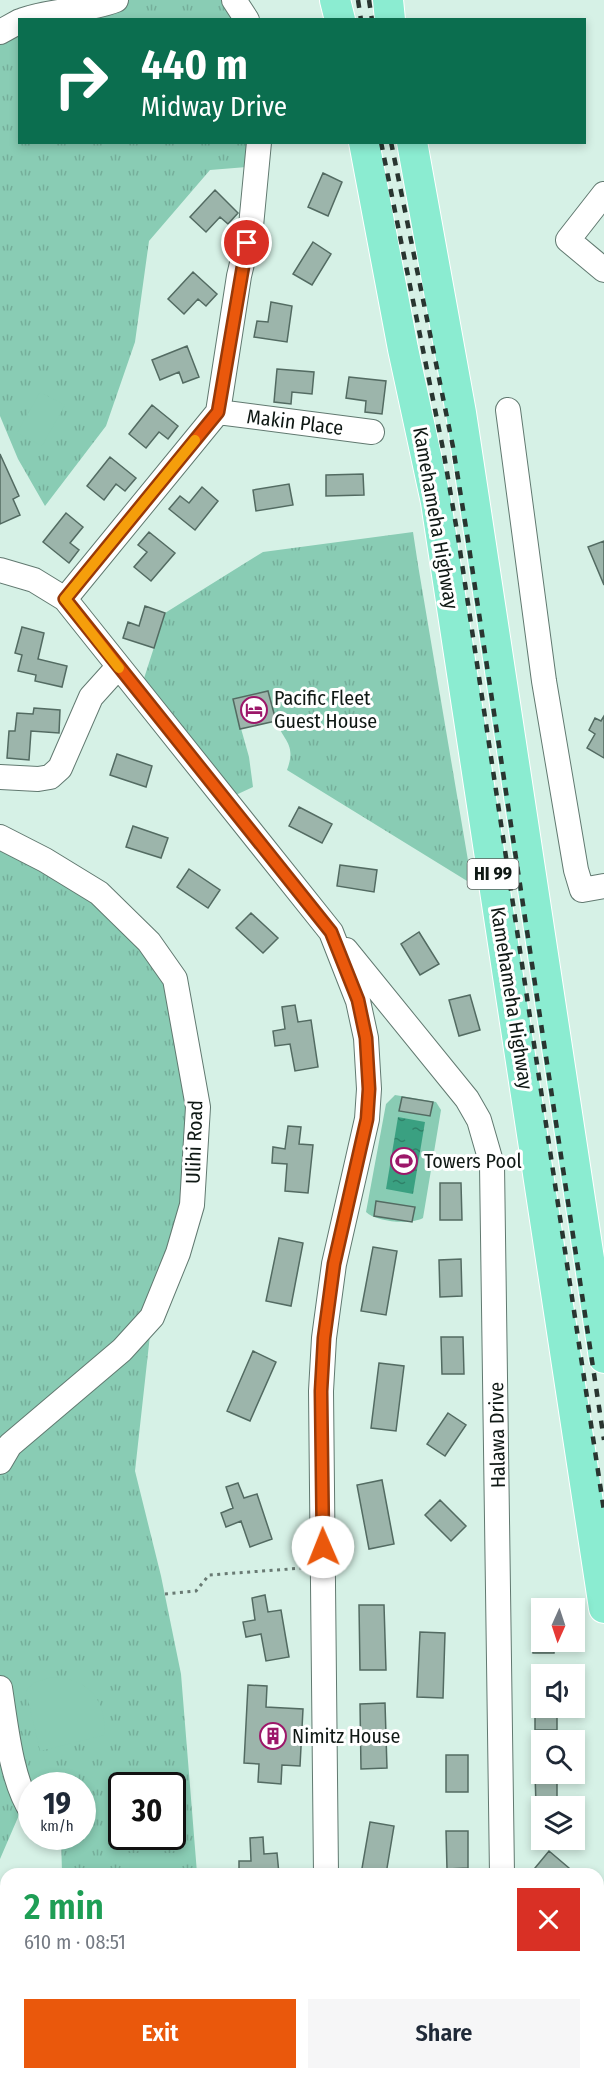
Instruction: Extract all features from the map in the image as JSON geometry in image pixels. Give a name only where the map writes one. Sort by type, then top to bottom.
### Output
[{"type":"main road","points":[[335,0],[340,18]]},
{"type":"main road","points":[[340,0],[341,18]]},
{"type":"main road","points":[[390,0],[391,18]]},
{"type":"main road","name":"Kamehameha Highway","points":[[364,144],[436,502],[604,1608]]},
{"type":"main road","name":"Kamehameha Highway","points":[[412,144],[461,413],[604,1358]]},
{"type":"street","points":[[14,24],[27,0]]},
{"type":"street","points":[[34,18],[61,10],[97,7],[116,0]]},
{"type":"street","points":[[234,0],[246,18]]},
{"type":"street","points":[[0,570],[34,580],[65,599],[218,412],[239,276],[251,226],[259,144]]},
{"type":"street","points":[[604,194],[568,240],[604,270]]},
{"type":"street","points":[[508,410],[544,681],[576,870],[582,890],[604,886]]},
{"type":"street","name":"Makin Place","points":[[218,412],[372,432]]},
{"type":"street","name":"Halawa Drive","points":[[65,599],[467,1099],[483,1131],[492,1166],[502,1868]]},
{"type":"street","points":[[0,777],[38,779],[50,777],[60,768],[91,697],[118,667]]},
{"type":"street","name":"Ulihi Road","points":[[0,837],[45,860],[99,893],[149,942],[175,979],[198,1107],[192,1204],[178,1252],[152,1317],[122,1350],[10,1445],[0,1462]]},
{"type":"street","points":[[326,1868],[321,1391],[324,1338],[334,1264],[367,1119],[369,1089],[366,1038],[358,1000],[331,932]]},
{"type":"street","points":[[366,1038],[382,1025],[406,1023]]},
{"type":"street","points":[[0,1688],[8,1736],[18,1775]]},
{"type":"path","points":[[165,1594],[196,1591],[209,1575],[323,1567]]},
{"type":"green space","points":[[116,0],[234,0],[246,18],[32,18]]},
{"type":"green space","points":[[18,22],[18,144],[259,144],[258,166],[210,170],[149,241],[135,342],[106,426],[45,506],[18,459],[0,416],[0,32]]},
{"type":"green space","points":[[40,392],[65,405],[42,446],[17,433]]},
{"type":"green space","points":[[413,532],[472,884],[287,770],[290,748],[278,726],[268,691],[233,700],[249,757],[253,787],[225,800],[139,694],[165,613],[263,552]]},
{"type":"green space","points":[[0,837],[99,893],[175,979],[194,1161],[152,1317],[135,1471],[161,1576],[181,1674],[197,1868],[62,1868],[61,1850],[96,1850],[96,1772],[18,1772],[18,1817],[0,1859]]},
{"type":"green space","name":"Towers Pool","points":[[395,1095],[436,1102],[441,1110],[423,1218],[402,1222],[377,1218],[366,1212],[386,1104]]},
{"type":"green space","points":[[52,1677],[76,1682],[93,1693],[102,1711],[105,1735],[40,1751],[26,1691],[33,1683]]},
{"type":"green space","points":[[129,1853],[179,1853],[179,1868],[130,1868]]},
{"type":"water","points":[[398,1117],[425,1122],[413,1194],[386,1189]]},
{"type":"building","points":[[323,173],[342,182],[328,216],[308,207]]},
{"type":"building","points":[[215,190],[238,213],[228,224],[220,217],[206,232],[190,217]]},
{"type":"building","points":[[313,242],[331,254],[312,285],[293,274]]},
{"type":"building","points":[[193,272],[217,294],[206,306],[198,299],[184,314],[168,299]]},
{"type":"building","points":[[271,302],[292,306],[287,342],[254,337],[257,321],[268,322]]},
{"type":"building","points":[[187,346],[199,377],[183,383],[179,372],[160,380],[152,360]]},
{"type":"building","points":[[277,369],[314,372],[312,394],[292,392],[291,404],[274,402]]},
{"type":"building","points":[[349,377],[386,381],[382,414],[365,412],[366,401],[346,398]]},
{"type":"building","points":[[152,405],[178,426],[168,439],[159,432],[146,448],[129,434]]},
{"type":"building","points":[[0,454],[19,496],[13,499],[20,515],[0,524]]},
{"type":"building","points":[[110,457],[136,478],[125,491],[116,484],[104,500],[87,486]]},
{"type":"building","points":[[363,474],[364,495],[326,496],[326,475]]},
{"type":"building","points":[[289,484],[293,505],[256,511],[253,490]]},
{"type":"building","points":[[202,487],[218,501],[195,530],[169,509],[180,496],[189,503]]},
{"type":"building","points":[[66,513],[83,527],[70,543],[79,550],[69,563],[43,542]]},
{"type":"building","points":[[149,532],[175,553],[151,581],[134,567],[147,552],[138,545]]},
{"type":"building","points":[[604,541],[604,585],[588,547]]},
{"type":"building","points":[[145,606],[165,613],[154,648],[123,638],[128,622],[139,626]]},
{"type":"building","points":[[22,627],[44,633],[38,659],[67,666],[62,687],[35,681],[36,675],[18,671],[22,655],[15,653]]},
{"type":"building","name":"Pacific Fleet Guest House","points":[[268,691],[276,721],[240,729],[233,699]]},
{"type":"building","points":[[34,708],[60,710],[59,733],[31,731],[29,760],[7,758],[9,731],[15,731],[17,713],[33,714]]},
{"type":"building","points":[[604,716],[604,758],[587,748],[595,734],[589,730],[595,718],[601,721]]},
{"type":"building","points":[[117,754],[152,766],[146,787],[110,775]]},
{"type":"building","points":[[299,807],[332,824],[322,843],[289,826]]},
{"type":"building","points":[[133,826],[168,838],[161,858],[126,847]]},
{"type":"building","points":[[340,865],[377,870],[374,892],[337,886]]},
{"type":"building","points":[[189,869],[220,890],[208,908],[177,887]]},
{"type":"building","points":[[251,913],[278,938],[263,953],[236,928]]},
{"type":"building","points":[[419,932],[439,964],[420,975],[401,944]]},
{"type":"building","points":[[470,995],[480,1030],[459,1036],[449,1000]]},
{"type":"building","points":[[295,1005],[298,1022],[311,1020],[318,1067],[295,1071],[290,1044],[275,1046],[273,1031],[285,1029],[282,1007]]},
{"type":"building","points":[[402,1097],[433,1102],[430,1116],[399,1111]]},
{"type":"building","points":[[288,1126],[301,1127],[299,1144],[313,1145],[308,1193],[285,1191],[287,1164],[272,1163],[273,1147],[285,1149]]},
{"type":"building","points":[[440,1183],[461,1183],[462,1220],[440,1220]]},
{"type":"building","points":[[376,1201],[415,1207],[412,1222],[374,1216]]},
{"type":"building","points":[[279,1238],[303,1243],[291,1306],[266,1301]]},
{"type":"building","points":[[373,1247],[397,1251],[386,1315],[361,1311]]},
{"type":"building","points":[[461,1259],[462,1296],[440,1297],[439,1260]]},
{"type":"building","points":[[441,1337],[463,1337],[464,1374],[442,1374]]},
{"type":"building","points":[[253,1351],[276,1362],[250,1421],[227,1411]]},
{"type":"building","points":[[379,1363],[404,1366],[396,1431],[371,1428]]},
{"type":"building","points":[[448,1413],[466,1425],[445,1456],[427,1444]]},
{"type":"building","points":[[382,1480],[394,1544],[369,1549],[357,1485]]},
{"type":"building","points":[[238,1483],[244,1498],[257,1494],[272,1539],[250,1547],[241,1521],[226,1527],[221,1513],[233,1508],[226,1487]]},
{"type":"building","points":[[440,1500],[466,1526],[451,1541],[425,1515]]},
{"type":"building","points":[[265,1595],[268,1612],[281,1610],[289,1657],[266,1661],[261,1634],[246,1637],[243,1622],[255,1620],[252,1598]]},
{"type":"building","points":[[359,1605],[384,1605],[386,1670],[360,1670]]},
{"type":"building","points":[[420,1632],[445,1633],[443,1698],[417,1697]]},
{"type":"building","name":"Nimitz House","points":[[248,1685],[267,1686],[266,1707],[303,1709],[300,1766],[282,1765],[281,1784],[258,1782],[259,1764],[244,1763]]},
{"type":"building","points":[[385,1703],[387,1768],[361,1769],[360,1704]]},
{"type":"building","points":[[535,1718],[557,1718],[557,1730],[535,1730]]},
{"type":"building","points":[[446,1755],[468,1755],[468,1792],[446,1792]]},
{"type":"building","points":[[535,1784],[557,1784],[557,1796],[536,1796]]},
{"type":"building","points":[[370,1822],[394,1826],[387,1868],[362,1868]]},
{"type":"building","points":[[446,1831],[468,1831],[468,1868],[447,1868]]},
{"type":"building","points":[[263,1837],[264,1854],[277,1853],[278,1868],[239,1868],[239,1861],[251,1861],[250,1838]]},
{"type":"building","points":[[549,1851],[569,1868],[535,1868]]},
{"type":"railway","points":[[358,0],[361,18]]},
{"type":"railway","points":[[369,0],[372,18]]},
{"type":"railway","points":[[381,144],[443,449],[458,537],[604,1511]]},
{"type":"railway","points":[[391,144],[453,447],[604,1440]]},
{"type":"slow traffic","points":[[119,668],[65,599],[195,440]]},
{"type":"place","name":"Pacific Fleet Guest House","points":[[254,710]]},
{"type":"place","name":"Towers Pool","points":[[404,1161]]},
{"type":"place","name":"Nimitz House","points":[[273,1736]]},
{"type":"route","points":[[247,243],[239,276],[218,412],[65,599],[128,681],[331,932],[358,1000],[369,1062],[369,1089],[367,1119],[334,1264],[324,1338],[321,1391],[323,1547]]}]
